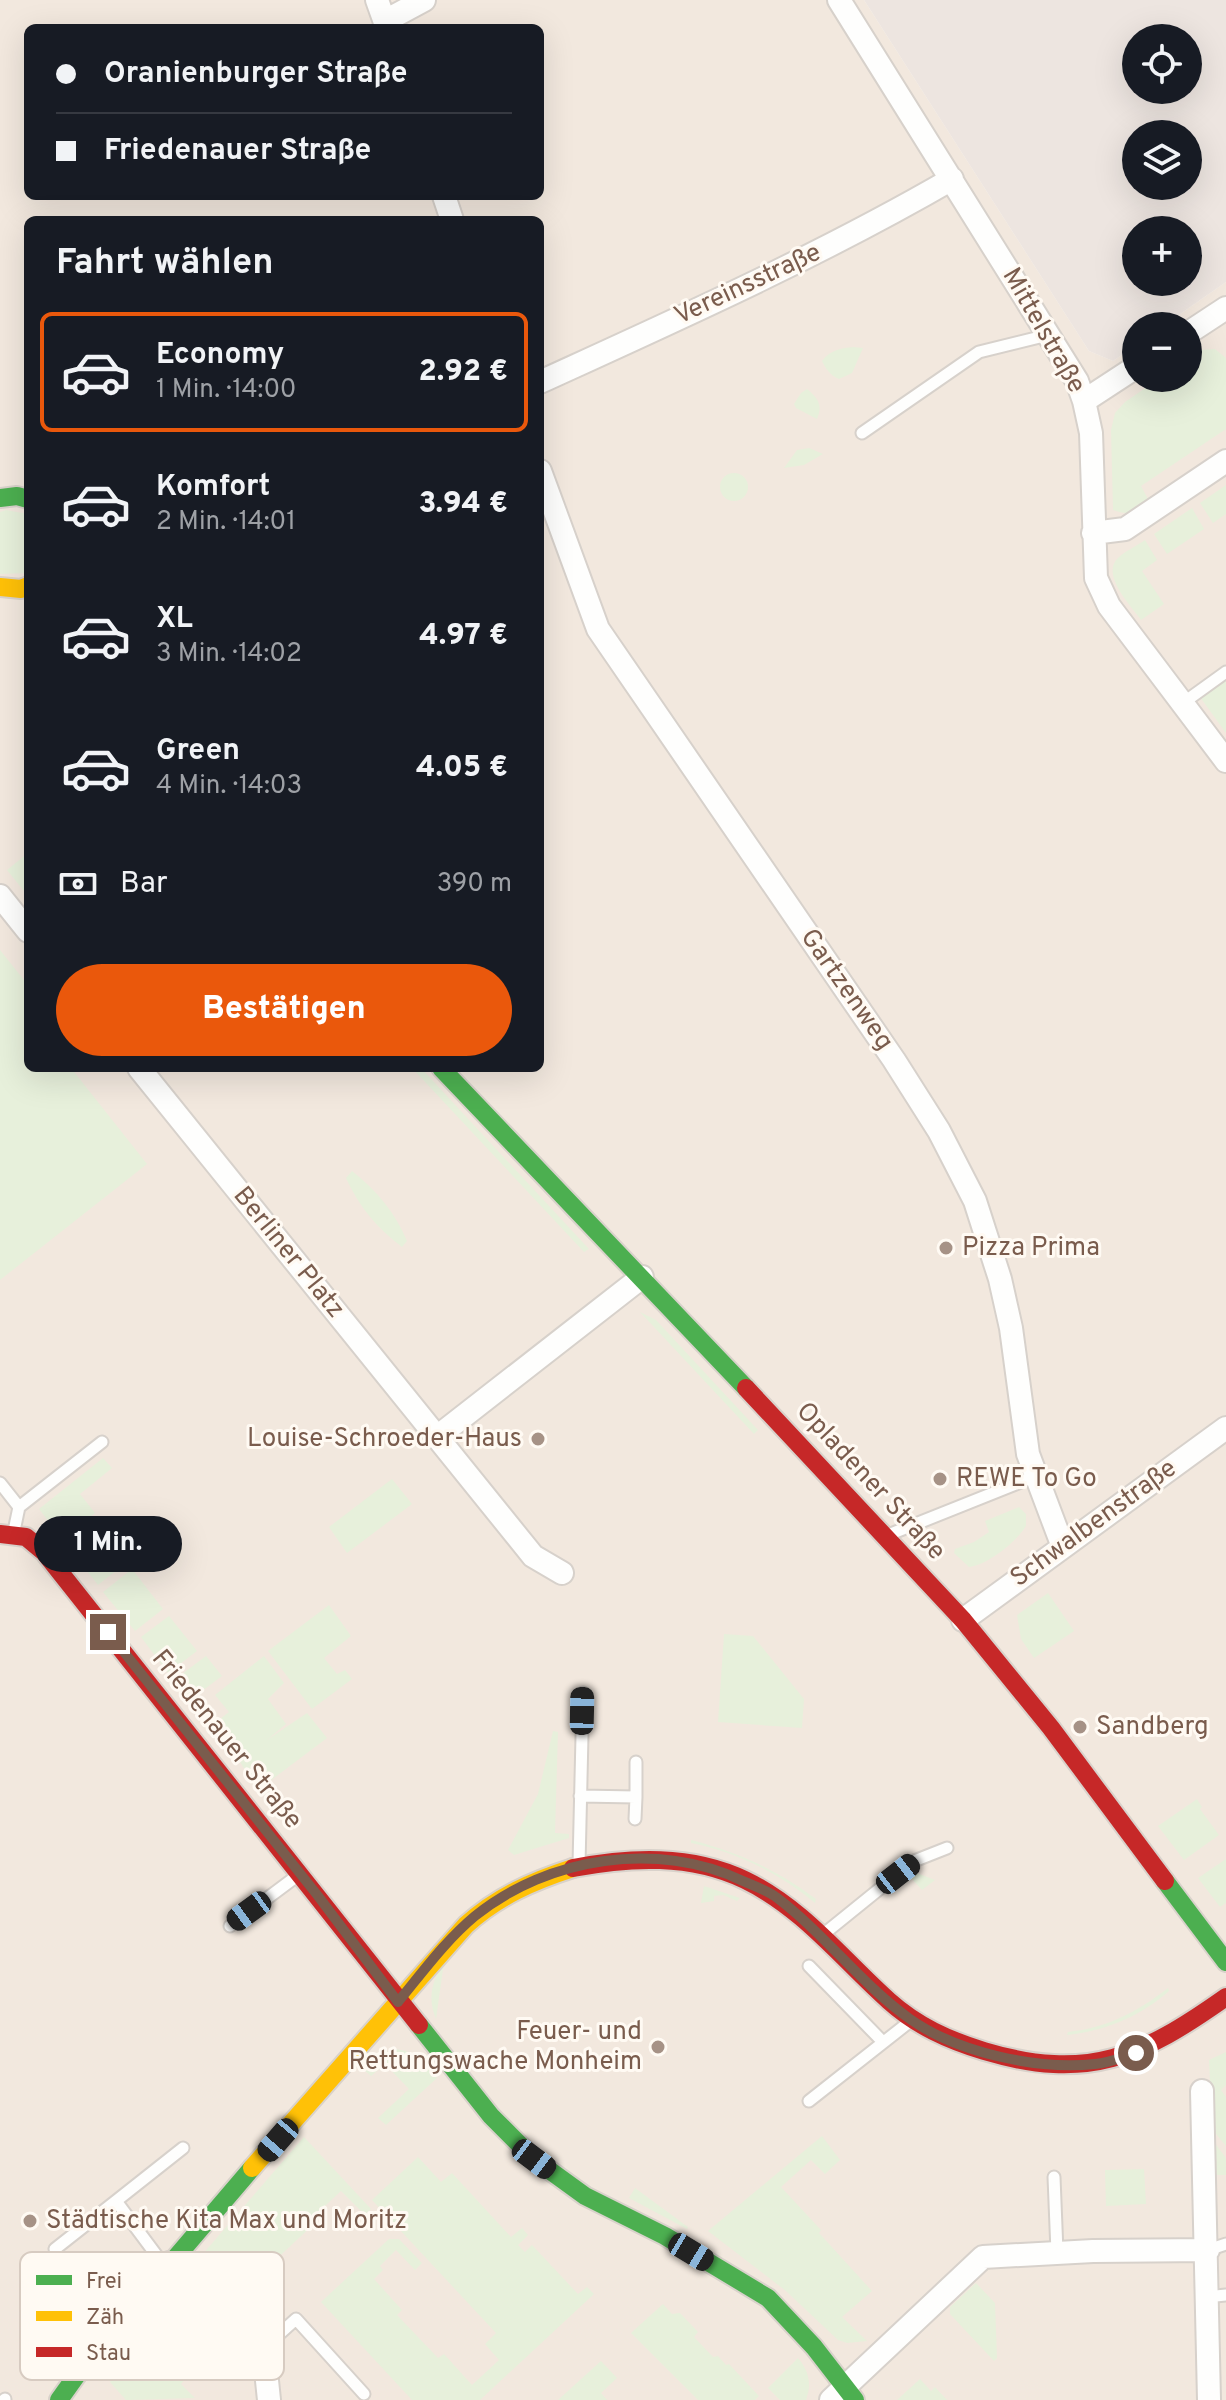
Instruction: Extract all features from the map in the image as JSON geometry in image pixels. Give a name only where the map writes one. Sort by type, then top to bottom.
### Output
[{"type":"street","points":[[383,16],[424,0]]},
{"type":"street","name":"Mittelstraße","points":[[839,0],[1077,381],[1091,433],[1096,578],[1109,606],[1226,761]]},
{"type":"street","name":"Vereinsstraße","points":[[544,380],[767,278],[866,228],[952,179]]},
{"type":"street","points":[[1202,326],[1223,315]]},
{"type":"street","points":[[1084,401],[1122,376]]},
{"type":"street","points":[[1093,533],[1125,529],[1226,461]]},
{"type":"street","name":"Gartzenweg","points":[[544,482],[598,629],[894,1060],[939,1131],[975,1201],[1000,1279],[1011,1328],[1028,1454],[1063,1547]]},
{"type":"street","points":[[1,494],[24,498]]},
{"type":"street","points":[[0,587],[24,588]]},
{"type":"street","points":[[0,896],[24,926]]},
{"type":"street","name":"Berliner Platz","points":[[142,1072],[533,1556],[562,1573]]},
{"type":"street","name":"Opladener Straße","points":[[445,1072],[642,1277],[963,1620],[1051,1728],[1226,1962]]},
{"type":"street","points":[[437,1437],[642,1277]]},
{"type":"street","name":"Schwalbenstraße","points":[[963,1620],[1226,1428]]},
{"type":"street","name":"Friedenauer Straße","points":[[7,1533],[34,1540],[56,1566],[491,2116],[534,2159],[585,2196],[665,2236],[768,2298],[814,2347],[843,2396]]},
{"type":"street","points":[[179,2252],[444,1947],[474,1917],[507,1894],[579,1865],[638,1857],[723,1871],[773,1895],[822,1935],[911,2020],[953,2041],[1002,2058],[1049,2066],[1098,2064],[1136,2053],[1194,2021],[1226,1997]]},
{"type":"street","points":[[1202,2091],[1217,2247],[1209,2400]]},
{"type":"street","points":[[843,2396],[983,2257],[1217,2247]]},
{"type":"street","points":[[59,2400],[73,2380]]},
{"type":"street","points":[[268,2380],[269,2400]]},
{"type":"lane","points":[[862,433],[979,352],[1049,335]]},
{"type":"lane","points":[[1183,703],[1226,672]]},
{"type":"lane","points":[[7,1533],[19,1507],[102,1442]]},
{"type":"lane","points":[[885,1536],[1036,1476]]},
{"type":"lane","points":[[0,1483],[19,1507]]},
{"type":"lane","points":[[579,1865],[583,1693]]},
{"type":"lane","points":[[635,1819],[636,1762]]},
{"type":"lane","points":[[580,1796],[636,1797]]},
{"type":"lane","points":[[822,1935],[914,1861],[947,1848]]},
{"type":"lane","points":[[230,1926],[300,1874]]},
{"type":"lane","points":[[809,1966],[883,2042]]},
{"type":"lane","points":[[809,2101],[911,2020]]},
{"type":"lane","points":[[55,2249],[183,2148]]},
{"type":"lane","points":[[1054,2177],[1057,2252]]},
{"type":"lane","points":[[116,2201],[157,2252]]},
{"type":"lane","points":[[284,2330],[296,2319],[364,2394]]},
{"type":"shaded area","points":[[0,0],[864,0],[1089,351],[1113,361],[1122,355],[1122,392],[1202,392],[1202,312],[1183,312],[1226,282],[1226,2400],[0,2400]]},
{"type":"shaded area","points":[[864,0],[1226,0],[1226,282],[1183,312],[1122,312],[1122,355],[1113,361],[1089,351]]},
{"type":"green space","points":[[863,348],[852,373],[839,379],[833,376],[822,361],[832,352]]},
{"type":"green space","points":[[1215,349],[1226,358],[1226,429],[1141,486],[1149,501],[1141,508],[1128,513],[1113,510],[1111,430],[1115,413],[1140,392],[1202,392],[1202,350]]},
{"type":"green space","points":[[807,389],[818,402],[820,410],[817,419],[794,404]]},
{"type":"green space","points":[[809,448],[823,454],[804,465],[784,468],[797,450]]},
{"type":"green space","points":[[734,473],[744,477],[748,487],[744,497],[734,501],[724,497],[720,487],[724,477]]},
{"type":"green space","points":[[1226,485],[1226,514],[1213,523],[1200,503]]},
{"type":"green space","points":[[1192,508],[1204,529],[1167,554],[1154,534]]},
{"type":"green space","points":[[0,512],[24,513],[24,573],[0,574]]},
{"type":"green space","points":[[1145,540],[1157,560],[1142,571],[1164,604],[1141,620],[1119,590],[1113,565],[1124,553]]},
{"type":"green space","points":[[1226,678],[1226,733],[1200,697]]},
{"type":"green space","points":[[24,856],[24,891],[7,870]]},
{"type":"green space","points":[[0,950],[24,980],[24,1072],[74,1072],[147,1164],[0,1280]]},
{"type":"green space","points":[[416,1072],[425,1072],[589,1249],[584,1252]]},
{"type":"green space","points":[[352,1171],[391,1211],[407,1241],[402,1247],[363,1208],[346,1178]]},
{"type":"green space","points":[[640,1312],[656,1320],[758,1430],[754,1434]]},
{"type":"green space","points":[[103,1458],[112,1468],[80,1494],[95,1513],[63,1540],[39,1509]]},
{"type":"green space","points":[[392,1479],[412,1504],[347,1553],[329,1527]]},
{"type":"green space","points":[[1019,1507],[1026,1514],[1026,1526],[1001,1552],[969,1567],[954,1553],[955,1549],[989,1532],[985,1521]]},
{"type":"green space","points":[[101,1520],[115,1539],[111,1542],[127,1562],[98,1585],[68,1547]]},
{"type":"green space","points":[[132,1569],[163,1609],[135,1631],[103,1592]]},
{"type":"green space","points":[[1048,1593],[1074,1631],[1034,1658],[1021,1639],[1017,1615]]},
{"type":"green space","points":[[329,1605],[351,1636],[324,1658],[337,1674],[345,1670],[352,1679],[312,1709],[268,1651]]},
{"type":"green space","points":[[169,1616],[197,1651],[168,1673],[141,1637]]},
{"type":"green space","points":[[724,1634],[753,1636],[804,1699],[802,1728],[718,1722]]},
{"type":"green space","points":[[206,1656],[222,1676],[190,1700],[174,1680]]},
{"type":"green space","points":[[264,1656],[284,1683],[268,1699],[286,1724],[267,1740],[307,1713],[327,1738],[258,1790],[215,1723],[229,1712],[215,1695]]},
{"type":"green space","points":[[553,1731],[558,1732],[555,1833],[569,1834],[569,1838],[514,1855],[508,1850],[538,1794]]},
{"type":"green space","points":[[1197,1799],[1202,1807],[1200,1809],[1219,1835],[1184,1860],[1158,1826]]},
{"type":"green space","points":[[691,1840],[741,1856],[772,1871],[816,1899],[815,1903],[757,1865],[691,1843]]},
{"type":"green space","points":[[1226,1859],[1226,1903],[1220,1907],[1198,1878]]},
{"type":"green space","points":[[917,1873],[935,1880],[922,1890],[911,1878],[897,1889],[895,1886],[907,1876]]},
{"type":"green space","points":[[704,1886],[740,1898],[737,1901],[723,1895],[714,1896],[714,1901],[701,1903]]},
{"type":"green space","points":[[444,1962],[436,2019],[432,1990]]},
{"type":"green space","points":[[1168,1988],[1169,1991],[1147,2008],[1122,2021],[1067,2035],[1068,2032],[1121,2018]]},
{"type":"green space","points":[[393,2049],[413,2054],[437,2078],[386,2125],[378,2118],[409,2089],[385,2064],[371,2076],[364,2070],[376,2057]]},
{"type":"green space","points":[[1226,2052],[1226,2085],[1221,2090],[1226,2097],[1226,2146],[1212,2129],[1209,2060]]},
{"type":"green space","points":[[822,2136],[840,2160],[825,2174],[811,2160],[781,2187],[872,2291],[842,2317],[867,2341],[847,2343],[838,2340],[786,2291],[708,2231]]},
{"type":"green space","points":[[304,2137],[371,2209],[365,2215],[341,2191],[311,2219],[314,2224],[284,2252],[205,2252]]},
{"type":"green space","points":[[1214,2142],[1226,2158],[1226,2175],[1213,2175]]},
{"type":"green space","points":[[418,2157],[441,2182],[452,2173],[511,2237],[522,2228],[528,2235],[518,2245],[525,2252],[532,2245],[578,2294],[587,2287],[594,2294],[480,2400],[412,2400],[321,2302],[389,2239],[399,2239],[422,2263],[415,2270],[396,2250],[380,2266],[383,2270],[374,2279],[402,2310],[397,2315],[438,2358],[444,2354],[472,2385],[499,2360],[485,2344],[496,2333],[372,2200]]},
{"type":"green space","points":[[1144,2169],[1146,2204],[1106,2206],[1105,2170]]},
{"type":"green space","points":[[635,2188],[688,2227],[687,2229],[629,2198]]},
{"type":"green space","points":[[976,2283],[995,2303],[997,2358],[994,2361],[950,2314],[950,2307]]},
{"type":"green space","points":[[663,2304],[672,2314],[680,2313],[698,2332],[694,2337],[713,2357],[718,2356],[726,2365],[729,2364],[759,2396],[755,2400],[698,2400],[631,2333]]},
{"type":"green space","points":[[798,2358],[808,2378],[806,2400],[780,2400],[768,2388]]},
{"type":"green space","points":[[601,2361],[617,2378],[601,2393],[607,2400],[558,2400]]},
{"type":"green space","points":[[920,2379],[931,2391],[935,2387],[947,2400],[897,2400]]},
{"type":"green space","points":[[184,2380],[181,2384],[195,2398],[126,2400],[110,2382]]},
{"type":"traffic: fast","points":[[0,498],[24,498]]},
{"type":"traffic: fast","points":[[445,1072],[746,1388]]},
{"type":"traffic: fast","points":[[1165,1881],[1226,1962]]},
{"type":"traffic: fast","points":[[419,2025],[491,2116],[534,2159],[585,2196],[665,2236],[768,2298],[814,2347],[855,2400]]},
{"type":"traffic: fast","points":[[180,2252],[252,2168]]},
{"type":"traffic: fast","points":[[59,2400],[73,2380]]},
{"type":"traffic: slow","points":[[0,587],[24,588]]},
{"type":"traffic: slow","points":[[252,2168],[466,1925],[516,1890],[573,1868]]},
{"type":"traffic: jam","points":[[746,1388],[963,1620],[1051,1728],[1165,1881]]},
{"type":"traffic: jam","points":[[0,1534],[26,1537],[44,1552],[419,2025]]},
{"type":"traffic: jam","points":[[573,1868],[660,1860],[703,1866],[745,1880],[804,1920],[911,2018],[958,2042],[1021,2060],[1054,2064],[1112,2058],[1167,2035],[1226,1997]]},
{"type":"place","name":"Pizza Prima","points":[[946,1248]]},
{"type":"place","name":"Louise-Schroeder-Haus","points":[[538,1439]]},
{"type":"place","name":"REWE To Go","points":[[940,1479]]},
{"type":"place","name":"Sandberg","points":[[1080,1727]]},
{"type":"place","name":"Feuer- und Rettungswache Monheim","points":[[658,2047]]},
{"type":"place","name":"Städtische Kita Max und Moritz","points":[[30,2221]]},
{"type":"route","points":[[108,1632],[318,1896],[398,2002],[474,1917],[507,1894],[579,1865],[638,1857],[723,1871],[773,1895],[822,1935],[911,2020],[953,2041],[1002,2058],[1049,2066],[1098,2064],[1136,2053]]}]
